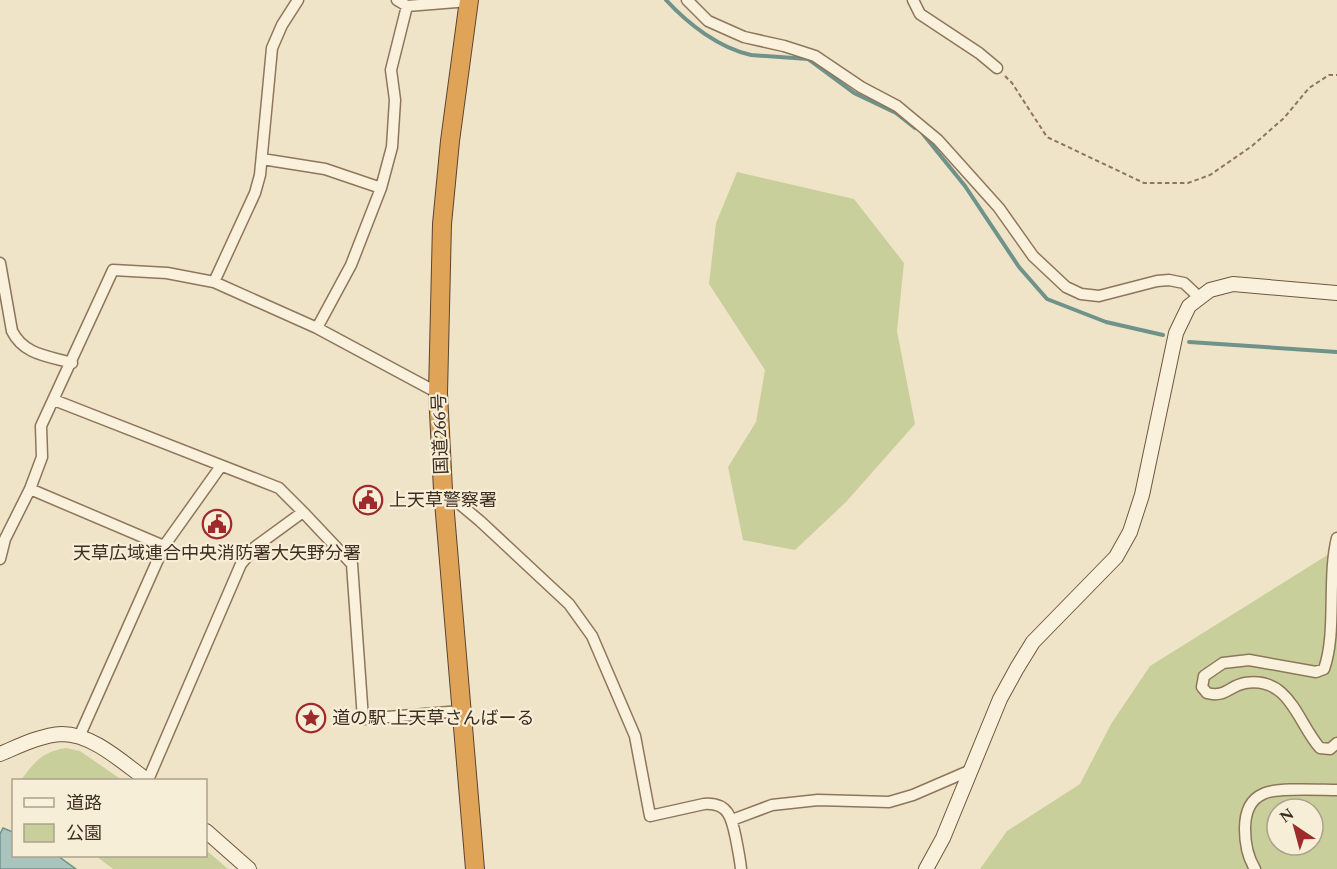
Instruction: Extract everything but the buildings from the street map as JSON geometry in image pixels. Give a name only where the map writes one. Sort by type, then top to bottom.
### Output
[{"type":"highway","name":"国道266号","points":[[469,0],[450,141],[442,224],[438,393],[443,490],[474,869]]},
{"type":"street","points":[[214,282],[255,193],[262,159],[272,48],[282,25],[298,0]]},
{"type":"street","points":[[317,328],[351,265],[381,188],[392,147],[395,100],[391,70],[402,3],[469,0]]},
{"type":"street","points":[[687,0],[708,21],[744,37],[815,56],[861,87],[897,106],[938,140],[999,208],[1033,256],[1066,287],[1081,294],[1099,296],[1169,280],[1184,283],[1199,297]]},
{"type":"street","points":[[913,0],[920,14],[979,53],[997,68]]},
{"type":"street","points":[[262,159],[325,169],[381,188]]},
{"type":"street","points":[[0,262],[15,339],[22,347],[30,351],[72,363]]},
{"type":"street","points":[[0,559],[5,539],[30,489],[42,457],[41,426],[113,270],[167,273],[214,282],[317,328],[438,393]]},
{"type":"street","points":[[926,869],[943,838],[1000,699],[1033,642],[1116,557],[1130,532],[1142,495],[1176,333],[1189,306],[1210,290],[1233,284],[1337,293]]},
{"type":"street","points":[[54,400],[279,488],[352,564],[363,719],[461,711]]},
{"type":"street","points":[[79,737],[164,546],[221,466]]},
{"type":"street","points":[[30,489],[164,546]]},
{"type":"street","points":[[443,490],[480,521],[569,604],[592,636],[635,736],[650,816],[713,803],[726,811],[732,820],[741,869]]},
{"type":"street","points":[[147,779],[241,564],[255,547],[303,512]]},
{"type":"street","points":[[1337,538],[1333,561],[1330,648],[1324,669],[1316,672],[1249,660],[1223,663],[1204,676],[1202,687],[1207,693],[1219,696],[1242,683],[1261,682],[1275,687],[1284,693],[1304,722],[1311,738],[1320,748],[1330,749],[1337,743]]},
{"type":"street","points":[[0,754],[45,737],[63,734],[79,737],[100,747],[146,779]]},
{"type":"street","points":[[732,820],[772,805],[795,802],[818,800],[889,802],[913,795],[971,770]]},
{"type":"street","points":[[1255,869],[1248,855],[1245,841],[1245,816],[1251,804],[1263,793],[1287,790],[1337,790]]},
{"type":"street","points":[[207,832],[249,869]]},
{"type":"path","points":[[997,68],[1012,84],[1047,137],[1144,183],[1188,183],[1210,175],[1252,146],[1284,118],[1309,87],[1329,75],[1337,75]]},
{"type":"green space","points":[[737,172],[854,199],[904,263],[897,331],[915,424],[846,502],[795,550],[743,540],[728,467],[756,422],[765,370],[709,284],[716,223]]},
{"type":"green space","points":[[1337,549],[1337,869],[980,869],[1007,831],[1080,784],[1111,724],[1150,666]]},
{"type":"green space","points":[[66,748],[80,751],[121,779],[22,779],[39,759]]},
{"type":"green space","points":[[207,851],[228,869],[113,869],[97,857],[207,857]]},
{"type":"water","points":[[3,828],[12,832],[12,857],[59,857],[76,869],[0,869],[0,834]]},
{"type":"waterway","points":[[666,0],[694,26],[727,47],[751,55],[808,59],[854,93],[896,113],[915,128]]},
{"type":"waterway","points":[[923,134],[965,186],[1019,267],[1047,299],[1106,322],[1163,335]]},
{"type":"waterway","points":[[1189,342],[1337,352]]},
{"type":"place","name":"上天草警察署","points":[[368,500]]},
{"type":"place","name":"天草広域連合中央消防署大矢野分署","points":[[217,524]]},
{"type":"place","name":"道の駅 上天草さんばーる","points":[[311,718]]}]
